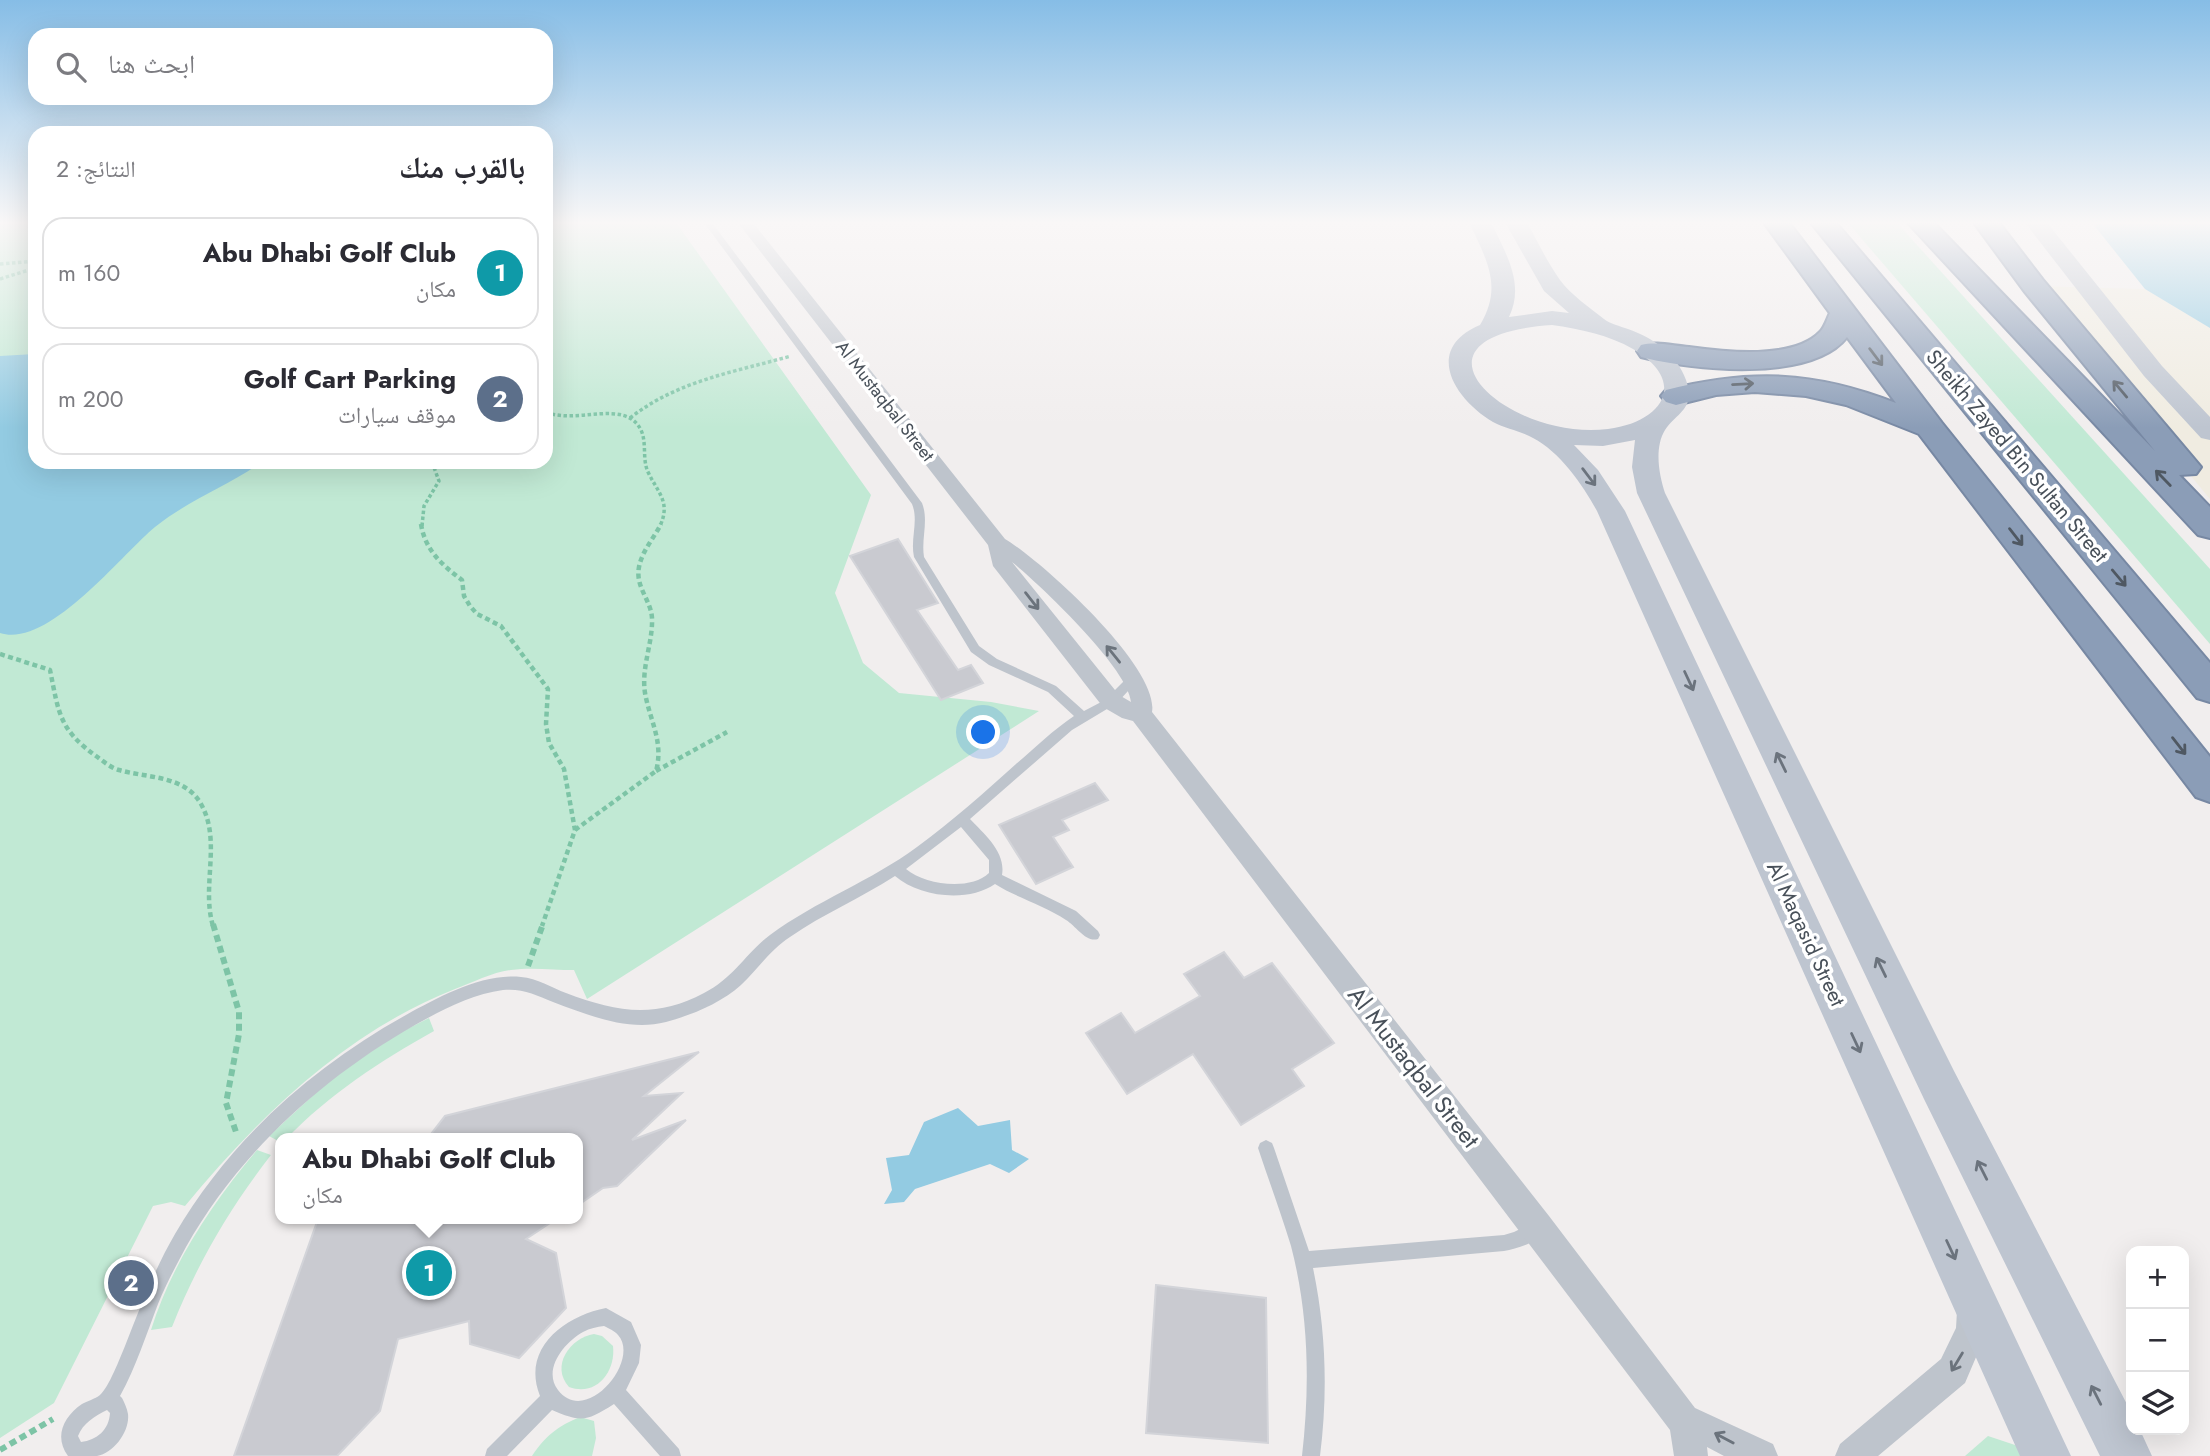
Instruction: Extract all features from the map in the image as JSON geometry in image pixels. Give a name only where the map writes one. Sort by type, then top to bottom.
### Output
[{"type":"highway","points":[[1827,292],[2210,786]]},
{"type":"highway","name":"Sheikh Zayed Bin Sultan Street","points":[[1881,292],[2210,688]]},
{"type":"highway","points":[[1986,292],[2210,527]]},
{"type":"highway","points":[[2039,292],[2210,499]]},
{"type":"highway","points":[[1651,351],[1737,360],[1808,352],[1831,340],[1842,323],[1843,313]]},
{"type":"highway","points":[[1665,410],[1726,385],[1790,385],[1847,396],[1890,410],[1931,429]]},
{"type":"street","name":"Al Mustaqbal Street","points":[[800,292],[999,544],[1016,554],[1075,609],[1133,679],[1141,693],[1140,713],[1538,1227],[1688,1440],[1698,1425],[1761,1456]]},
{"type":"street","points":[[1492,327],[1503,307],[1504,292]]},
{"type":"street","points":[[1559,292],[1598,326]]},
{"type":"street","points":[[2090,292],[2152,371],[2210,432]]},
{"type":"street","points":[[2112,292],[2210,404]]},
{"type":"street","points":[[1665,410],[1636,432],[1602,438],[1565,436],[1513,421],[1490,408],[1473,393],[1463,378],[1460,363],[1464,349],[1475,337],[1492,327],[1530,319],[1564,320],[1598,326],[1618,333],[1651,351],[1673,377],[1665,410],[1645,451],[1644,465],[1651,493],[1939,1085],[2127,1456]]},
{"type":"street","name":"Al Maqasid Street","points":[[1540,430],[1580,465],[1611,511],[2046,1456]]},
{"type":"street","name":"Al Mustaqbal Street","points":[[999,544],[1000,561],[1111,701],[1130,712],[1140,713]]},
{"type":"street","points":[[1852,1456],[1953,1371],[1972,1329],[1973,1298]]},
{"type":"lane","points":[[760,292],[917,503],[923,516],[916,544],[919,557],[975,649],[993,662],[1052,689],[1082,716]]},
{"type":"lane","points":[[107,1402],[125,1368],[165,1268],[214,1192],[249,1147],[324,1078],[393,1030],[441,1004],[500,984],[522,983],[569,1001],[637,1018],[661,1017],[693,1006],[734,982],[772,942],[896,869],[1082,716],[1111,701],[1133,679]]},
{"type":"lane","points":[[896,869],[905,877],[927,886],[971,889],[985,885],[994,877],[998,866],[995,857],[961,818]]},
{"type":"lane","points":[[994,877],[1021,894],[1067,911],[1093,935]]},
{"type":"lane","points":[[1266,1148],[1303,1260],[1315,1344],[1316,1392],[1311,1456]]},
{"type":"lane","points":[[1303,1260],[1504,1243],[1517,1240],[1538,1227]]},
{"type":"lane","points":[[596,1317],[606,1317],[621,1324],[631,1340],[632,1361],[615,1391],[586,1409],[566,1409],[551,1398],[544,1380],[547,1359],[552,1348],[576,1324],[596,1317]]},
{"type":"lane","points":[[615,1391],[673,1456]]},
{"type":"lane","points":[[494,1456],[551,1398]]},
{"type":"lane","points":[[107,1402],[116,1404],[120,1412],[112,1436],[102,1451],[77,1452],[70,1447],[69,1436],[83,1412],[94,1405],[107,1402]]},
{"type":"path","points":[[630,418],[651,402],[681,387],[805,352]]},
{"type":"path","points":[[553,414],[567,418],[612,414],[630,418],[641,432],[646,445],[646,468],[662,491],[666,505],[661,523],[640,558],[637,578],[652,614],[644,680],[647,701],[661,743],[661,759],[656,771]]},
{"type":"path","points":[[436,469],[440,478],[438,487],[423,507],[422,531],[444,568],[462,580],[464,596],[470,606],[477,614],[501,626],[548,689],[545,724],[549,743],[568,783],[575,830],[522,983]]},
{"type":"path","points":[[0,654],[50,670],[58,712],[73,739],[116,770],[166,779],[188,790],[201,804],[212,844],[208,889],[210,915],[239,1012],[239,1034],[226,1103],[233,1127],[249,1147]]},
{"type":"path","points":[[575,830],[656,771],[727,732]]},
{"type":"path","points":[[0,1450],[67,1412],[83,1412]]},
{"type":"green space","points":[[0,292],[28,292],[28,469],[553,469],[553,292],[726,292],[871,495],[835,593],[863,663],[899,693],[991,702],[1039,711],[587,999],[574,970],[504,971],[415,1007],[377,1028],[341,1053],[274,1109],[185,1206],[171,1202],[153,1206],[54,1403],[0,1438]]},
{"type":"green space","points":[[1907,292],[1959,292],[2210,569],[2210,644]]},
{"type":"green space","points":[[429,1018],[434,1031],[356,1079],[292,1133],[275,1133],[275,1139],[269,1136],[333,1077],[399,1033]]},
{"type":"green space","points":[[257,1150],[271,1155],[215,1238],[172,1327],[151,1330],[170,1281],[195,1235],[224,1191]]},
{"type":"green space","points":[[594,1334],[602,1336],[613,1346],[608,1373],[596,1385],[588,1388],[569,1387],[562,1370],[565,1354],[577,1341]]},
{"type":"green space","points":[[580,1417],[594,1421],[596,1438],[592,1456],[532,1456],[553,1432]]},
{"type":"green space","points":[[1988,1436],[2030,1450],[2034,1456],[1965,1456]]},
{"type":"sand","points":[[2039,292],[2150,292],[2210,328],[2210,499]]},
{"type":"water","points":[[2150,292],[2210,292],[2210,328]]},
{"type":"water","points":[[28,354],[28,469],[251,469],[180,509],[155,527],[61,614],[40,627],[19,634],[0,633],[0,356]]},
{"type":"water","points":[[958,1108],[978,1126],[1010,1120],[1012,1150],[1029,1159],[1009,1173],[990,1164],[915,1189],[904,1202],[884,1204],[892,1190],[886,1158],[909,1155],[924,1122]]},
{"type":"building","points":[[898,539],[938,603],[917,610],[958,670],[971,665],[983,683],[941,700],[850,556]]},
{"type":"building","points":[[1095,783],[1108,800],[1062,820],[1069,830],[1053,837],[1073,867],[1036,884],[999,825]]},
{"type":"building","points":[[1224,952],[1244,978],[1272,963],[1334,1043],[1292,1069],[1304,1086],[1241,1125],[1193,1054],[1127,1094],[1086,1033],[1121,1013],[1135,1033],[1200,996],[1184,974]]},
{"type":"building","points":[[699,1052],[644,1096],[682,1093],[632,1140],[686,1120],[617,1186],[603,1188],[583,1202],[583,1133],[432,1133],[445,1116]]},
{"type":"building","points":[[316,1224],[548,1224],[526,1239],[556,1253],[566,1308],[519,1358],[470,1344],[469,1321],[398,1339],[380,1411],[337,1456],[234,1456]]},
{"type":"building","points":[[1156,1285],[1266,1298],[1268,1443],[1146,1433]]},
{"type":"place","name":"Abu Dhabi Golf Club","points":[[429,1273]]},
{"type":"place","name":"Golf Cart Parking","points":[[131,1283]]}]
